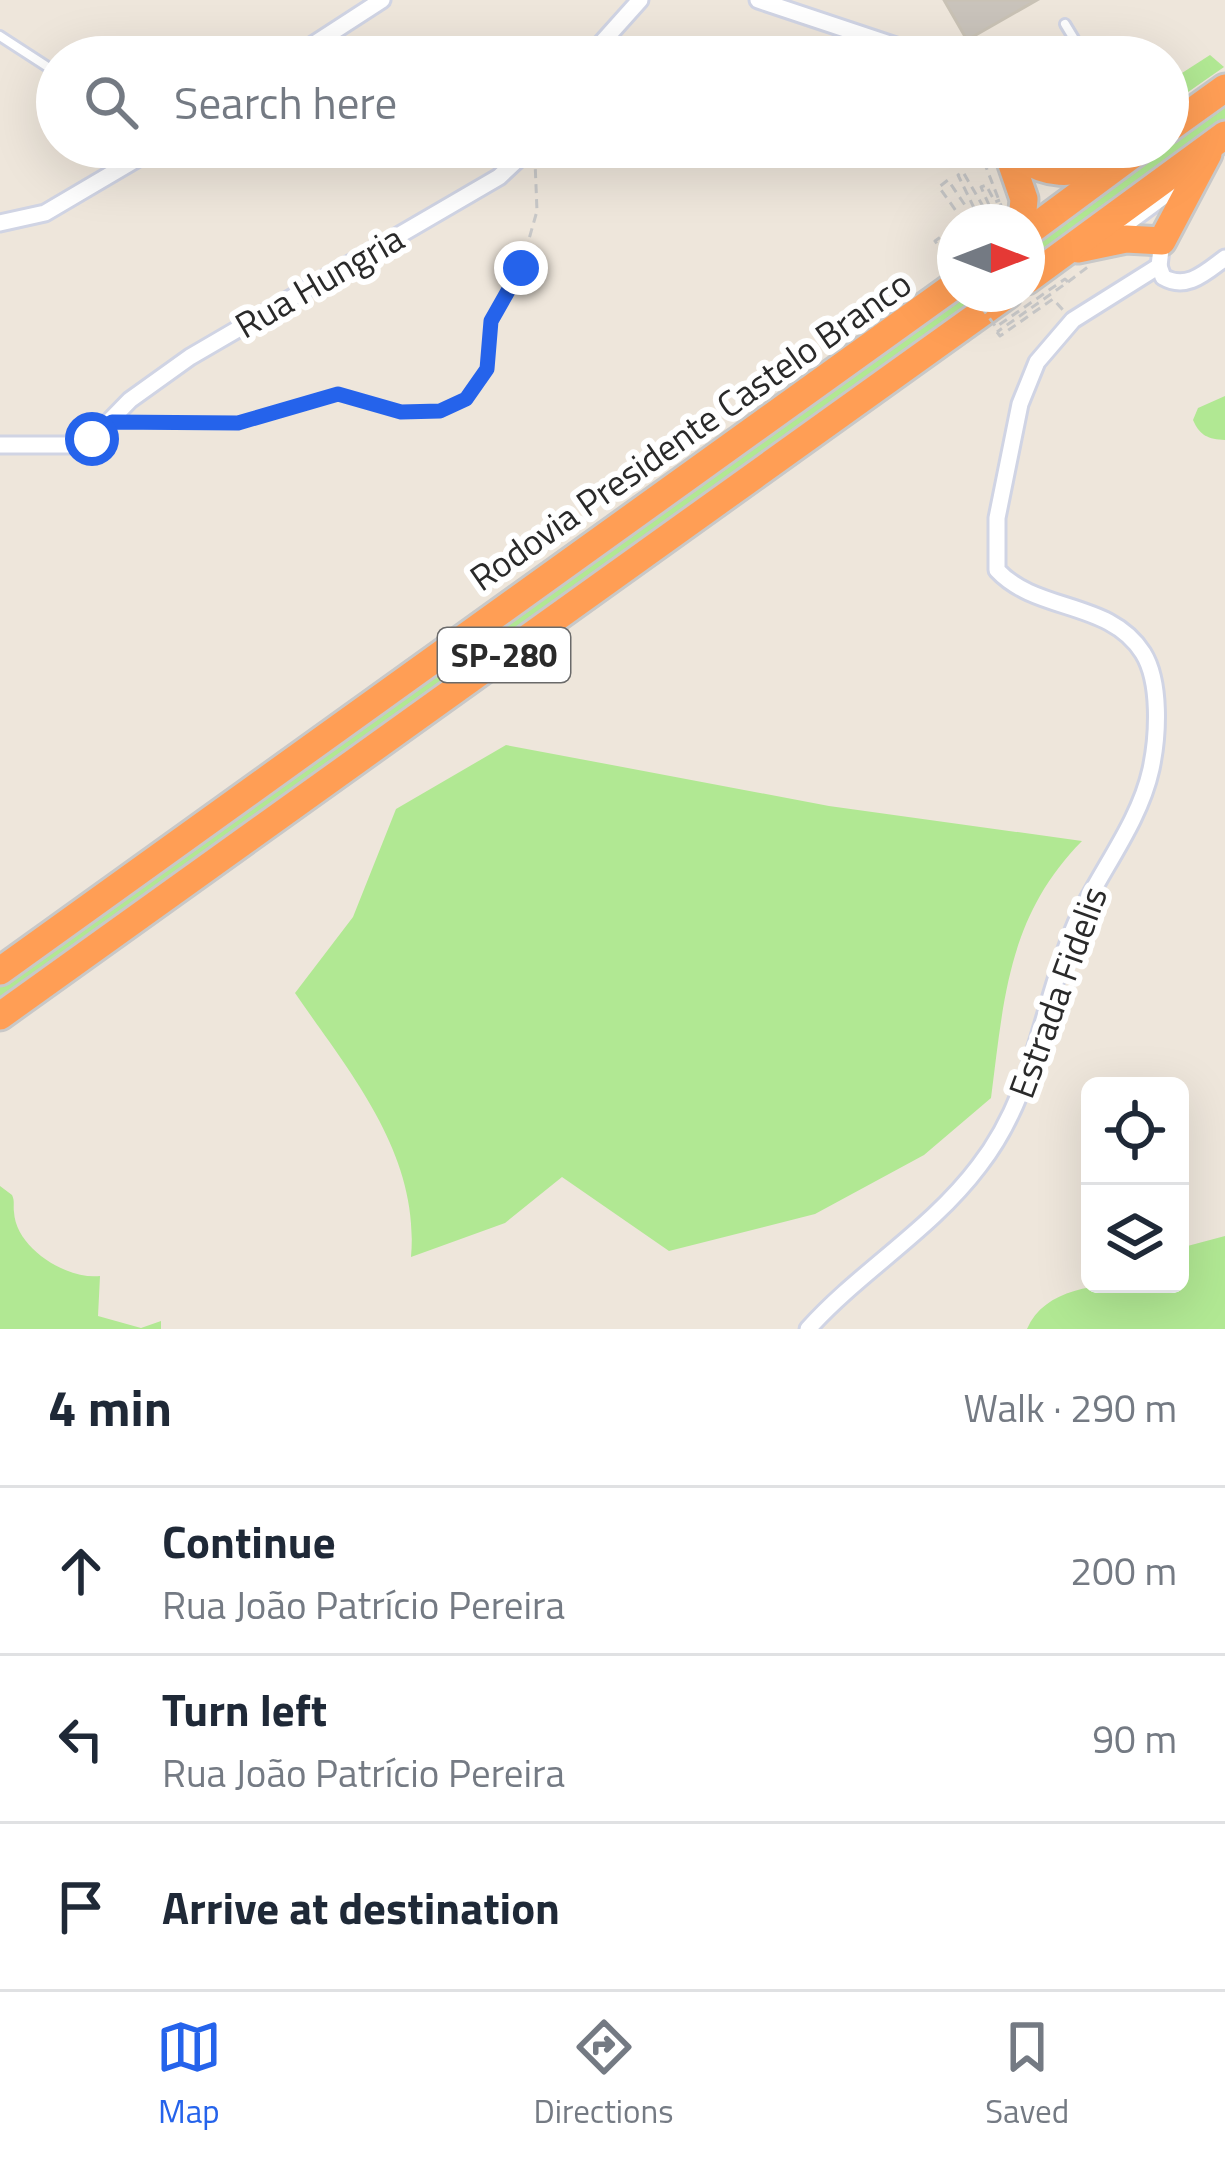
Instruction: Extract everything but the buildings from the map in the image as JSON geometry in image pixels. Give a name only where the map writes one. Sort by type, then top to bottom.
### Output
[{"type":"highway","points":[[1189,114],[1225,88]]},
{"type":"highway","points":[[1086,254],[1161,253],[1193,178],[1221,138]]},
{"type":"highway","points":[[1189,165],[1221,138]]},
{"type":"highway","points":[[1013,168],[1024,204]]},
{"type":"highway","points":[[1040,168],[1055,173],[1075,168]]},
{"type":"highway","points":[[1045,220],[1115,168]]},
{"type":"highway","points":[[1045,272],[1086,254],[1186,168]]},
{"type":"highway","name":"Rodovia Presidente Castelo Branco","points":[[0,971],[937,298]]},
{"type":"highway","name":"Rodovia Presidente Castelo Branco","points":[[0,1016],[983,312]]},
{"type":"street","points":[[326,36],[382,0]]},
{"type":"street","points":[[608,36],[640,0]]},
{"type":"street","points":[[758,0],[866,36]]},
{"type":"street","points":[[0,223],[64,204],[123,168]]},
{"type":"street","name":"Rua Hungria","points":[[0,445],[76,445],[112,422],[146,388],[190,357],[509,168]]},
{"type":"street","points":[[1161,253],[1163,278],[1179,283],[1199,278],[1225,258]]},
{"type":"street","name":"Estrada Fidelis","points":[[808,1329],[934,1216],[979,1167],[1009,1121],[1033,1068],[1076,924],[1138,808],[1151,767],[1154,680],[1133,639],[1114,622],[1019,591],[997,570],[993,558],[1020,404],[1043,351],[1072,320],[1161,253]]},
{"type":"lane","points":[[1066,24],[1073,36]]},
{"type":"lane","points":[[0,36],[36,59]]},
{"type":"lane","points":[[1086,254],[1193,178]]},
{"type":"path","points":[[112,422],[238,423],[338,394],[401,412],[440,411],[466,399],[487,369],[491,321],[521,268],[537,211],[534,168]]},
{"type":"path","points":[[986,168],[1000,204]]},
{"type":"path","points":[[972,204],[958,175],[963,172],[982,204]]},
{"type":"path","points":[[951,204],[939,188],[948,180],[964,204]]},
{"type":"path","points":[[989,204],[981,187],[986,185],[995,202],[1000,200]]},
{"type":"path","points":[[1072,320],[1053,298],[1000,336],[997,332],[1067,282],[1086,254]]},
{"type":"path","points":[[1045,293],[1067,282]]},
{"type":"path","points":[[986,312],[996,327],[1018,312]]},
{"type":"green space","points":[[1210,55],[1224,67],[1189,91],[1189,68]]},
{"type":"green space","points":[[1225,102],[1225,122],[1189,148],[1189,128]]},
{"type":"green space","points":[[1133,168],[1161,168],[1045,252],[1045,231]]},
{"type":"green space","points":[[937,309],[957,312],[0,1004],[0,982]]},
{"type":"green space","points":[[1225,396],[1225,440],[1209,437],[1193,420],[1198,408]]},
{"type":"green space","points":[[506,745],[829,806],[1082,841],[1057,869],[1024,929],[1006,993],[991,1098],[924,1155],[815,1214],[669,1251],[562,1177],[505,1223],[411,1257],[411,1219],[393,1149],[358,1085],[295,993],[353,917],[396,809]]},
{"type":"green space","points":[[0,1186],[12,1195],[17,1226],[34,1250],[73,1273],[100,1276],[98,1316],[141,1328],[161,1321],[161,1329],[0,1329]]},
{"type":"green space","points":[[1225,1236],[1225,1329],[1027,1329],[1038,1312],[1073,1291],[1189,1293],[1189,1246]]},
{"type":"route","points":[[92,439],[112,422],[176,427],[238,423],[338,394],[401,412],[440,411],[466,399],[487,369],[491,321],[521,268]]}]
